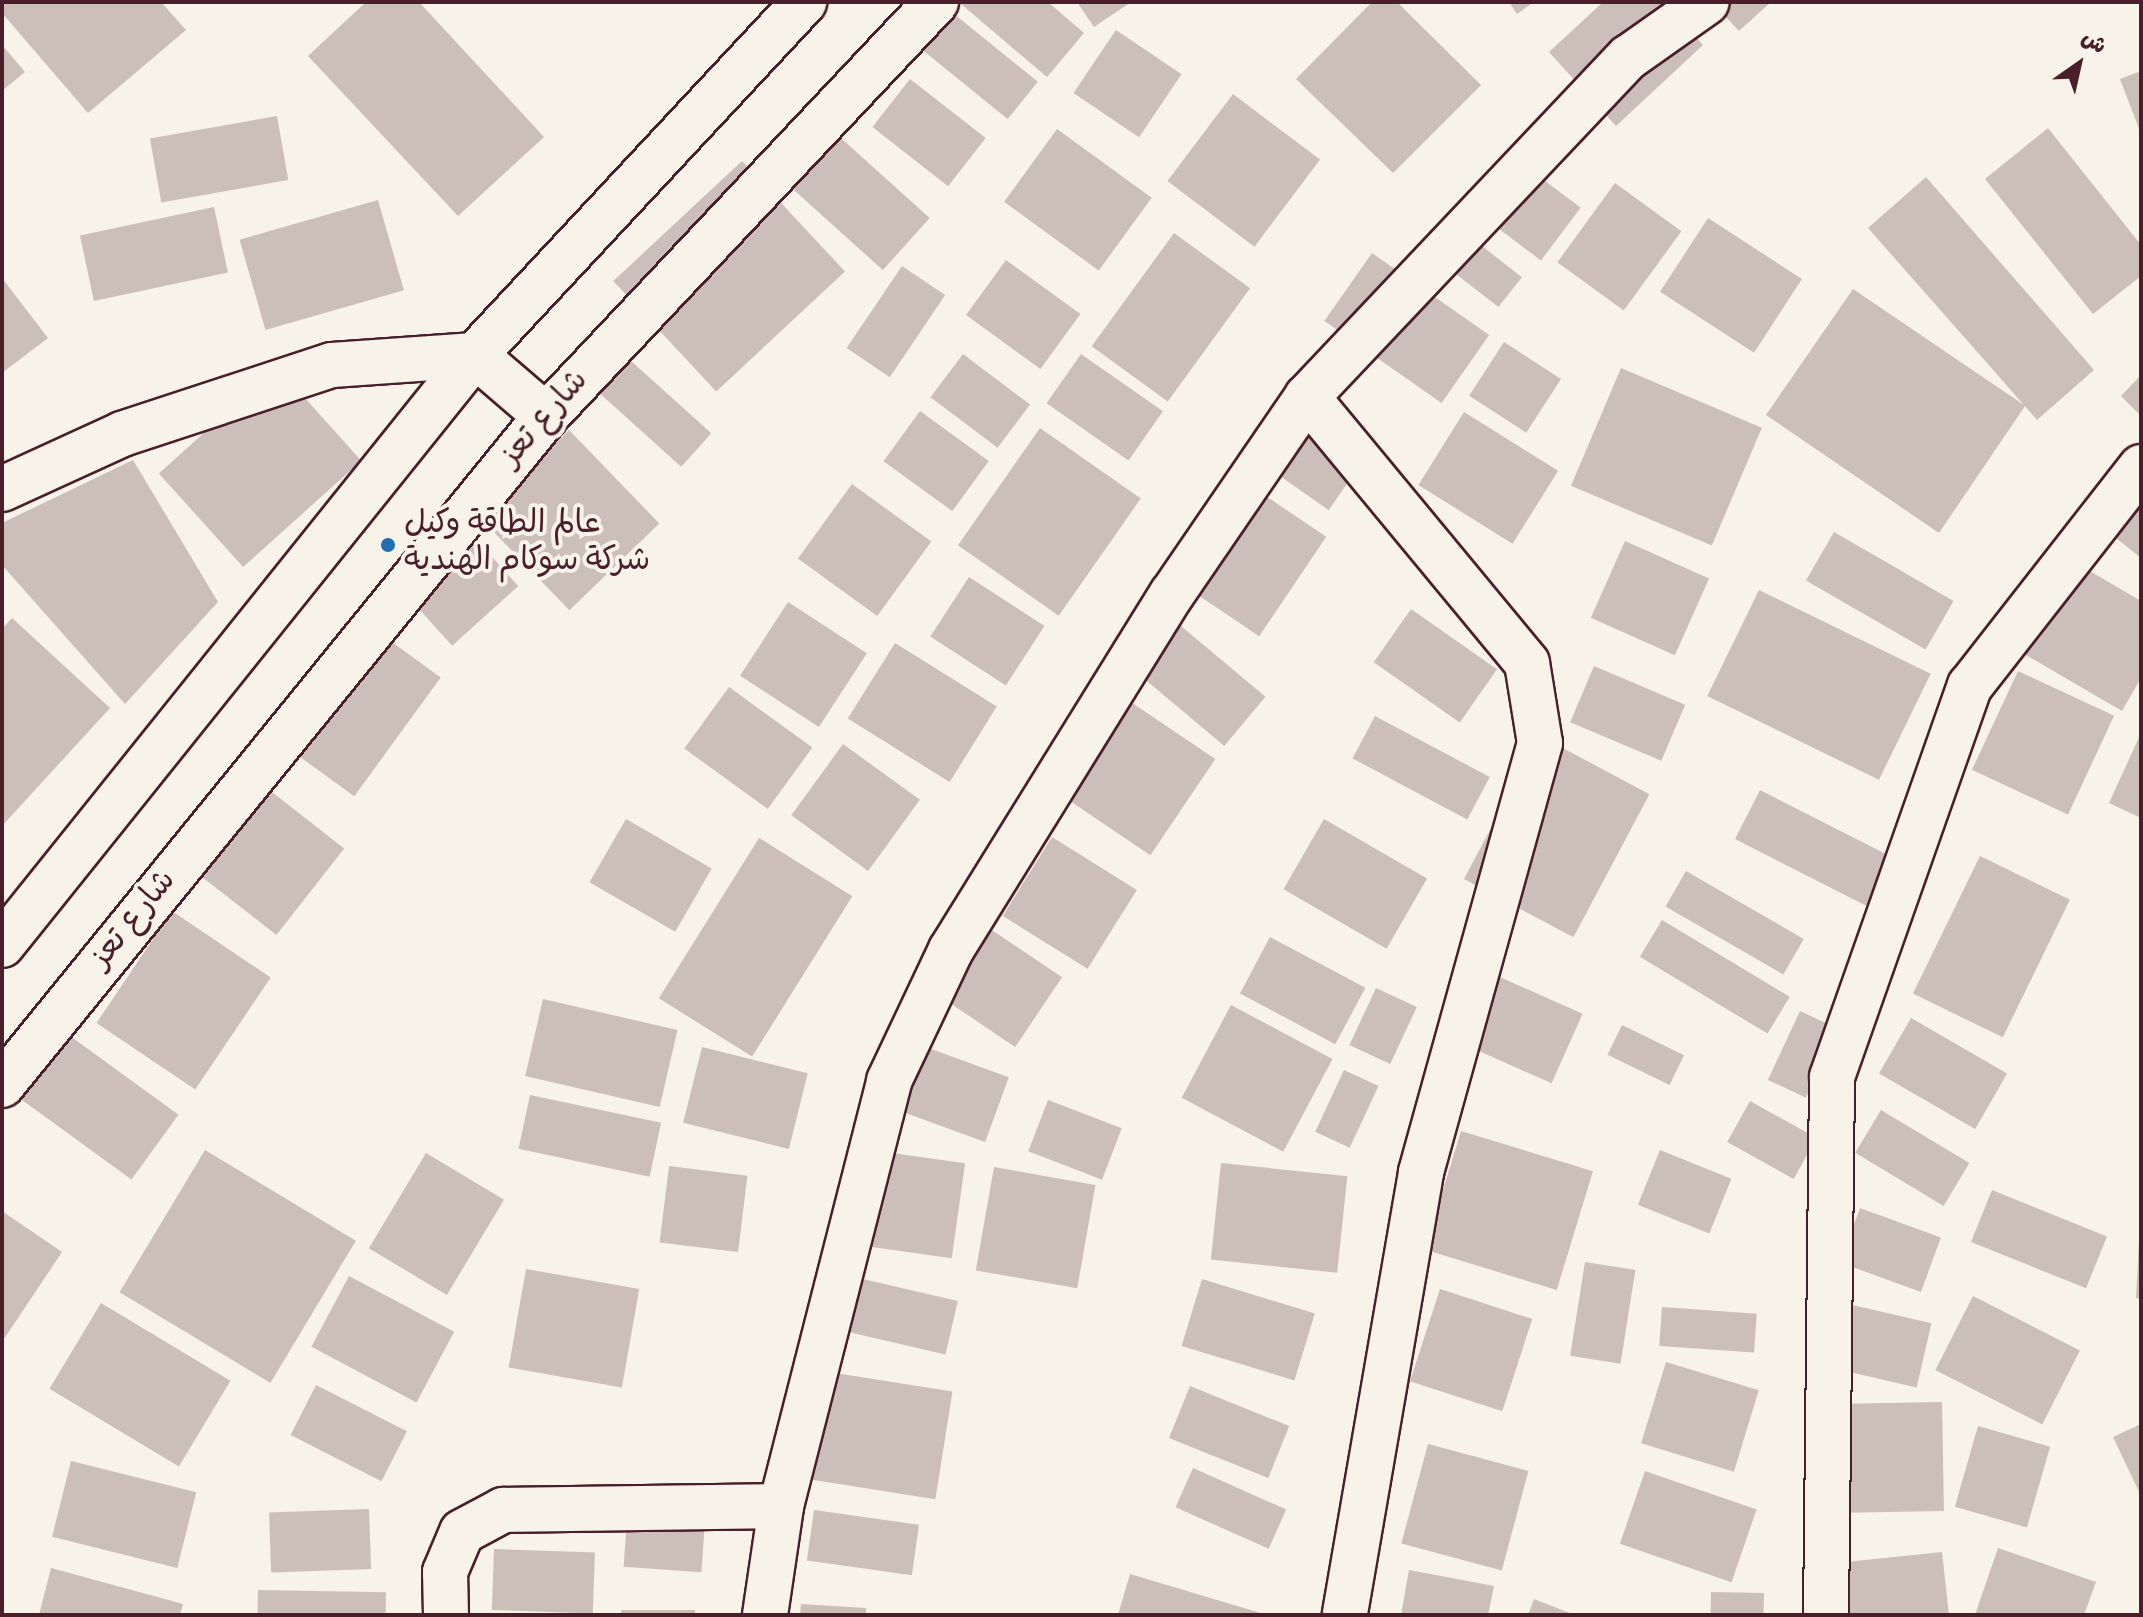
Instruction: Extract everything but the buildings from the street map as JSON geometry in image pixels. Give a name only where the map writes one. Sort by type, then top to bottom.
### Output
[{"type":"street","points":[[2,945],[475,355],[804,2]]},
{"type":"street","name":"شارع تعز","points":[[2,1085],[546,416],[936,2]]},
{"type":"street","points":[[765,1615],[781,1506],[889,1081],[926,1003],[1172,594],[1307,397],[1629,57],[1707,2]]},
{"type":"street","points":[[2,489],[122,434],[332,365],[475,355],[546,416]]},
{"type":"street","points":[[1307,397],[1527,663],[1540,743],[1421,1173],[1345,1615]]},
{"type":"street","points":[[1826,1615],[1832,1077],[1970,686],[2141,467]]},
{"type":"street","points":[[446,1615],[445,1572],[462,1532],[503,1510],[781,1506]]},
{"type":"place","name":"عالم الطاقة وكيل شركة سوكام الهندية","points":[[388,545]]}]
